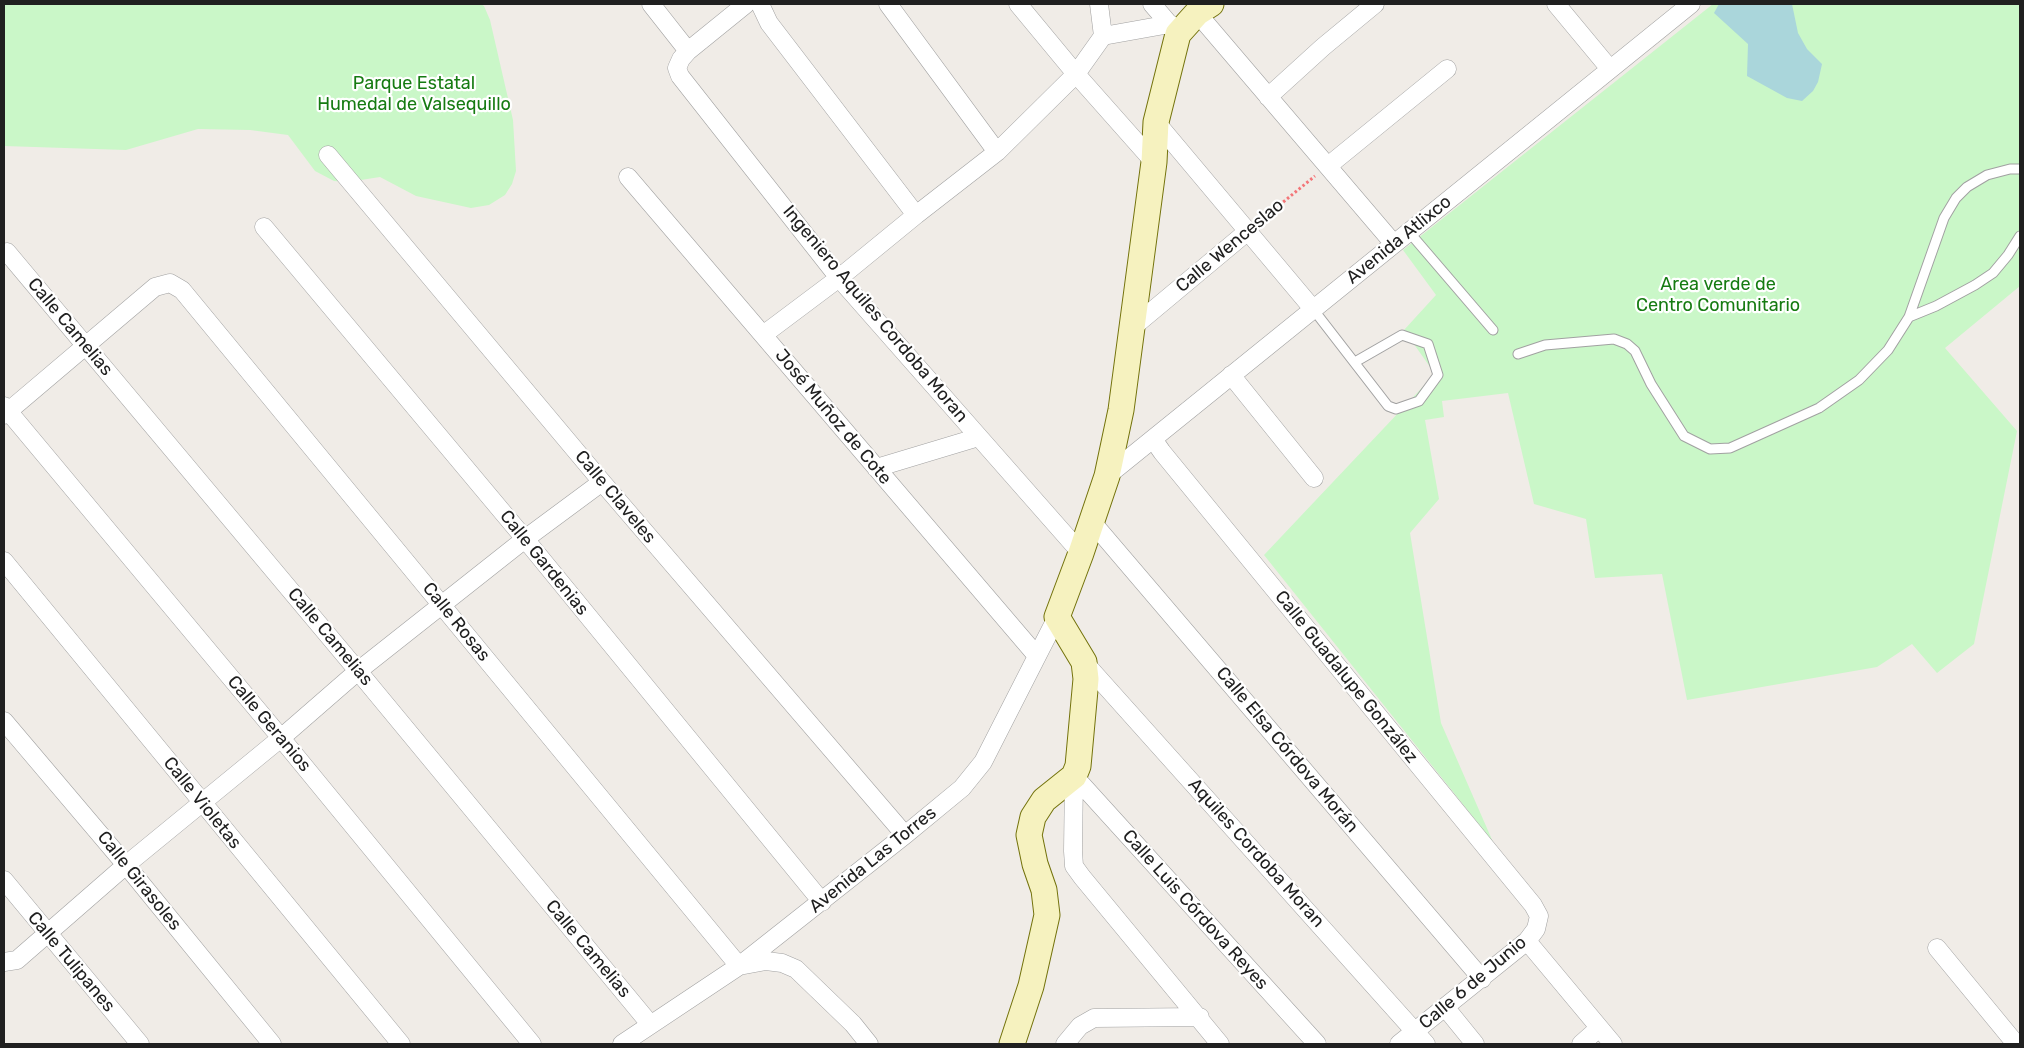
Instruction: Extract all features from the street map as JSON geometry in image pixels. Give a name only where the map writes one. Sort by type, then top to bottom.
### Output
[{"type":"street","points":[[651,4],[688,51],[746,4]]},
{"type":"street","points":[[760,4],[769,23],[916,215]]},
{"type":"street","points":[[888,4],[997,152]]},
{"type":"street","points":[[1018,4],[1076,74],[1154,162]]},
{"type":"street","points":[[763,335],[839,278],[997,152],[1076,74],[1103,36],[1099,4]]},
{"type":"street","points":[[1152,4],[1174,29]]},
{"type":"street","points":[[1268,97],[1323,47],[1375,4]]},
{"type":"street","points":[[1556,4],[1610,68]]},
{"type":"street","name":"Avenida Atlixco","points":[[1106,476],[1610,68],[1673,9],[1691,4]]},
{"type":"street","points":[[1103,36],[1174,29],[1204,9],[1268,97],[1394,244]]},
{"type":"street","points":[[1057,617],[1092,522],[1106,476],[1121,410],[1154,162],[1156,122],[1174,29]]},
{"type":"street","name":"Ingeniero Aquiles Cordoba Moran","points":[[688,51],[681,59],[677,68],[680,76],[839,278],[1081,553]]},
{"type":"street","points":[[1328,166],[1447,69]]},
{"type":"street","points":[[1156,122],[1313,309]]},
{"type":"street","name":"Calle Claveles","points":[[328,155],[602,482],[905,835]]},
{"type":"street","name":"José Muñoz de Cote","points":[[628,177],[1037,656]]},
{"type":"street","name":"Calle Gardenias","points":[[264,227],[525,539],[822,902]]},
{"type":"street","name":"Calle Wenceslao","points":[[1133,327],[1248,231]]},
{"type":"street","name":"Calle Camelias","points":[[7,252],[358,671],[650,1024]]},
{"type":"street","name":"Calle Rosas","points":[[87,346],[155,287],[170,283],[182,290],[739,966]]},
{"type":"street","points":[[5,411],[87,346]]},
{"type":"street","points":[[1231,375],[1314,478]]},
{"type":"street","name":"Calle Geranios","points":[[5,411],[281,738],[532,1044]]},
{"type":"street","points":[[876,468],[979,437]]},
{"type":"street","name":"Calle Guadalupe González","points":[[1153,439],[1534,905],[1539,916]]},
{"type":"street","points":[[4,962],[17,960],[126,865],[281,738],[358,671],[525,539],[602,482]]},
{"type":"street","name":"Calle Elsa Córdova Morán","points":[[1092,522],[1482,979]]},
{"type":"street","name":"Calle Violetas","points":[[4,561],[401,1044]]},
{"type":"street","name":"Avenida Las Torres","points":[[622,1044],[739,966],[822,902],[962,788],[983,762],[1057,617]]},
{"type":"street","name":"Aquiles Cordoba Moran","points":[[1057,617],[1084,662],[1421,1037]]},
{"type":"street","name":"Aquiles Cordoba Moran","points":[[1074,776],[1078,766],[1086,679],[1084,662]]},
{"type":"street","name":"Calle Girasoles","points":[[4,720],[126,865],[272,1044]]},
{"type":"street","points":[[1012,1044],[1031,986],[1047,915],[1044,890],[1035,864],[1029,835],[1033,816],[1044,800],[1074,776]]},
{"type":"street","points":[[1074,776],[1074,866],[1220,1044]]},
{"type":"street","name":"Calle Luis Córdova Reyes","points":[[1074,776],[1316,1044]]},
{"type":"street","name":"Calle Tulipanes","points":[[4,880],[46,933],[140,1044]]},
{"type":"street","name":"Calle 6 de Junio","points":[[1399,1044],[1421,1037],[1445,1007],[1482,979],[1526,941],[1536,929],[1539,916]]},
{"type":"street","points":[[1526,941],[1613,1044]]},
{"type":"street","points":[[1937,948],[2012,1039]]},
{"type":"street","points":[[739,966],[766,961],[782,963],[796,969],[853,1024],[869,1044]]},
{"type":"street","points":[[1445,1007],[1475,1044]]},
{"type":"street","points":[[1065,1044],[1080,1026],[1094,1018],[1200,1018]]},
{"type":"street","points":[[1581,1044],[1599,1028]]},
{"type":"lane","points":[[1518,354],[1545,345],[1614,339],[1627,344],[1636,351],[1651,384],[1684,436],[1710,449],[1730,448],[1819,408],[1859,380],[1888,350],[1909,317],[1940,227],[1956,198],[1967,187],[1987,175],[2010,169],[2020,169]]},
{"type":"lane","points":[[1408,232],[1493,330]]},
{"type":"lane","points":[[1909,317],[1936,306],[1993,273],[2008,255],[2020,236]]},
{"type":"lane","points":[[1313,309],[1388,406],[1396,409],[1419,401],[1438,375],[1428,344],[1402,335],[1355,362]]},
{"type":"path","name":"Calle Wenceslao","points":[[1248,231],[1328,166]]},
{"type":"green space","name":"Parque Estatal Humedal de Valsequillo","points":[[4,4],[481,4],[484,6],[490,20],[513,120],[516,171],[512,184],[505,195],[489,205],[471,208],[416,196],[380,177],[348,182],[334,181],[315,171],[288,135],[250,130],[198,129],[126,150],[4,146]]},
{"type":"green space","name":"Area verde de Centro Comunitario","points":[[1713,4],[2020,4],[2020,286],[1945,348],[2017,431],[1974,644],[1937,673],[1912,644],[1877,667],[1687,700],[1662,574],[1595,578],[1586,519],[1534,504],[1508,393],[1442,401],[1444,417],[1425,420],[1439,499],[1410,533],[1441,723],[1493,842],[1264,555],[1435,374],[1404,330],[1436,295],[1403,250]]},
{"type":"water","points":[[1719,4],[1792,4],[1798,33],[1807,49],[1822,64],[1818,82],[1813,91],[1802,101],[1787,98],[1747,76],[1748,44],[1714,13]]}]
